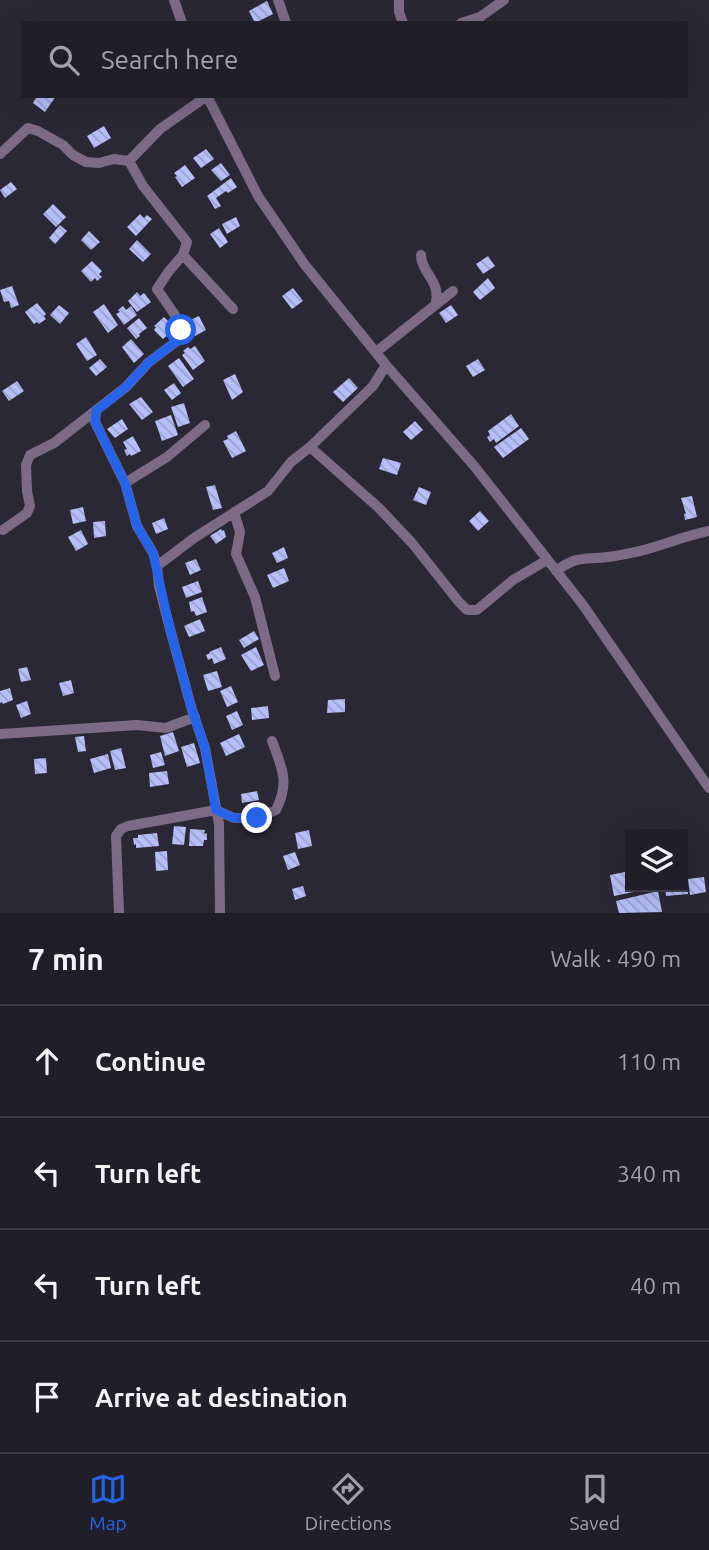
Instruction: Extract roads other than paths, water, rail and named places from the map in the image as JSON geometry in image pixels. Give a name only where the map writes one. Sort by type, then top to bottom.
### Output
[{"type":"street","points":[[174,0],[181,21]]},
{"type":"street","points":[[278,0],[285,21]]},
{"type":"street","points":[[399,0],[399,12],[403,21]]},
{"type":"street","points":[[467,21],[480,17],[504,0]]},
{"type":"street","points":[[129,161],[160,129],[204,98]]},
{"type":"street","points":[[208,98],[258,196],[305,265],[386,366],[475,467],[583,605],[709,788]]},
{"type":"street","points":[[0,154],[28,128],[63,145],[86,162],[99,163],[114,159],[129,161]]},
{"type":"street","points":[[3,530],[27,513],[30,506],[26,465],[30,455],[54,443],[126,387],[149,362],[177,341],[181,330],[175,315],[157,289],[183,255],[187,242],[143,186],[129,161]]},
{"type":"street","points":[[183,255],[233,309]]},
{"type":"street","points":[[421,255],[421,262],[437,292],[436,303]]},
{"type":"street","points":[[376,352],[453,291]]},
{"type":"street","points":[[157,566],[194,538],[268,491],[291,462],[373,386],[386,366]]},
{"type":"street","points":[[96,411],[95,422],[125,483],[137,526],[153,553],[170,629],[205,748],[219,824],[220,913]]},
{"type":"street","points":[[125,483],[167,457],[205,425]]},
{"type":"street","points":[[310,447],[396,525],[467,610],[477,610],[513,580],[547,560]]},
{"type":"street","points":[[234,512],[240,532],[236,554],[255,597],[275,676]]},
{"type":"street","points":[[556,571],[568,562],[584,557],[607,557],[642,551],[709,531]]},
{"type":"street","points":[[0,734],[137,725],[166,727],[195,717]]},
{"type":"street","points":[[119,913],[116,836],[121,830],[128,826],[216,810],[234,818],[257,818],[276,810],[283,796],[284,771],[272,741]]}]
